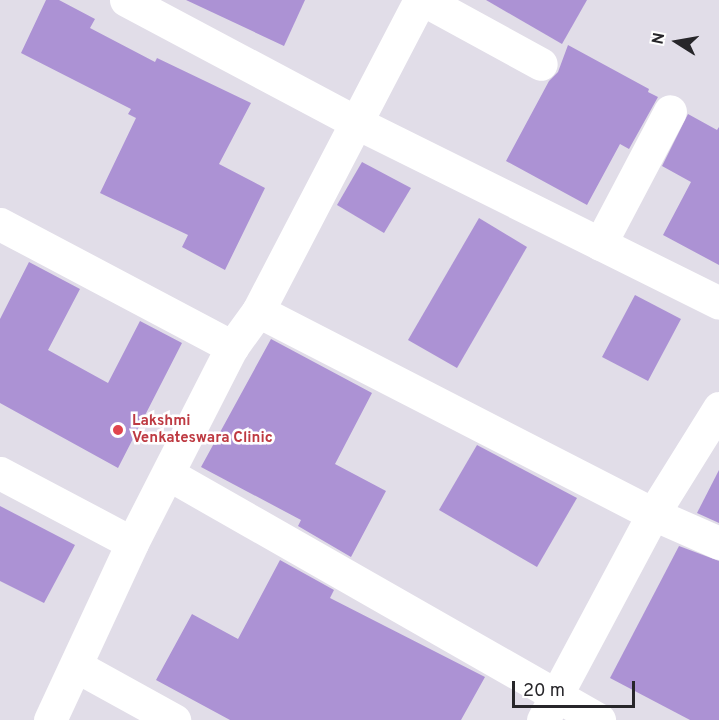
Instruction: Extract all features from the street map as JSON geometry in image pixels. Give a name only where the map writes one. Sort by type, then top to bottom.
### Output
[{"type":"street","points":[[126,0],[357,123],[719,303]]},
{"type":"street","points":[[50,720],[78,667],[132,543],[170,475],[232,347],[258,311],[422,0],[541,64]]},
{"type":"street","points":[[600,244],[670,111]]},
{"type":"street","points":[[0,224],[232,347]]},
{"type":"street","points":[[258,311],[653,514],[719,543]]},
{"type":"street","points":[[549,708],[653,514],[719,408]]},
{"type":"street","points":[[0,473],[132,543]]},
{"type":"street","points":[[170,475],[549,708],[599,720]]},
{"type":"street","points":[[78,667],[174,720]]},
{"type":"building","points":[[46,0],[59,0],[95,19],[90,28],[155,62],[157,58],[251,103],[219,164],[265,188],[225,270],[182,247],[188,235],[100,193],[136,118],[128,114],[131,109],[21,53]]},
{"type":"building","points":[[186,0],[305,0],[284,46]]},
{"type":"building","points":[[486,0],[587,0],[562,44]]},
{"type":"building","points":[[568,45],[649,89],[648,92],[658,97],[629,149],[620,144],[587,205],[506,161],[549,81],[558,72]]},
{"type":"building","points":[[688,114],[717,130],[719,127],[719,265],[663,235],[691,182],[662,166]]},
{"type":"building","points":[[362,162],[411,188],[384,233],[337,205]]},
{"type":"building","points":[[479,218],[527,247],[457,368],[408,340]]},
{"type":"building","points":[[29,262],[80,289],[48,350],[108,383],[140,321],[182,343],[118,468],[0,403],[0,319]]},
{"type":"building","points":[[635,295],[681,319],[648,381],[602,357]]},
{"type":"building","points":[[271,339],[372,393],[335,464],[386,491],[351,557],[298,526],[301,520],[201,467]]},
{"type":"building","points":[[477,445],[577,498],[537,567],[439,510]]},
{"type":"building","points":[[719,470],[719,523],[697,513]]},
{"type":"building","points":[[0,506],[75,545],[44,603],[0,581]]},
{"type":"building","points":[[679,546],[719,561],[719,720],[690,720],[610,678]]},
{"type":"building","points":[[280,560],[334,590],[330,598],[485,677],[461,720],[230,720],[156,680],[192,614],[238,639]]},
{"type":"place","name":"Lakshmi Venkateswara Clinic","points":[[118,430]]}]
